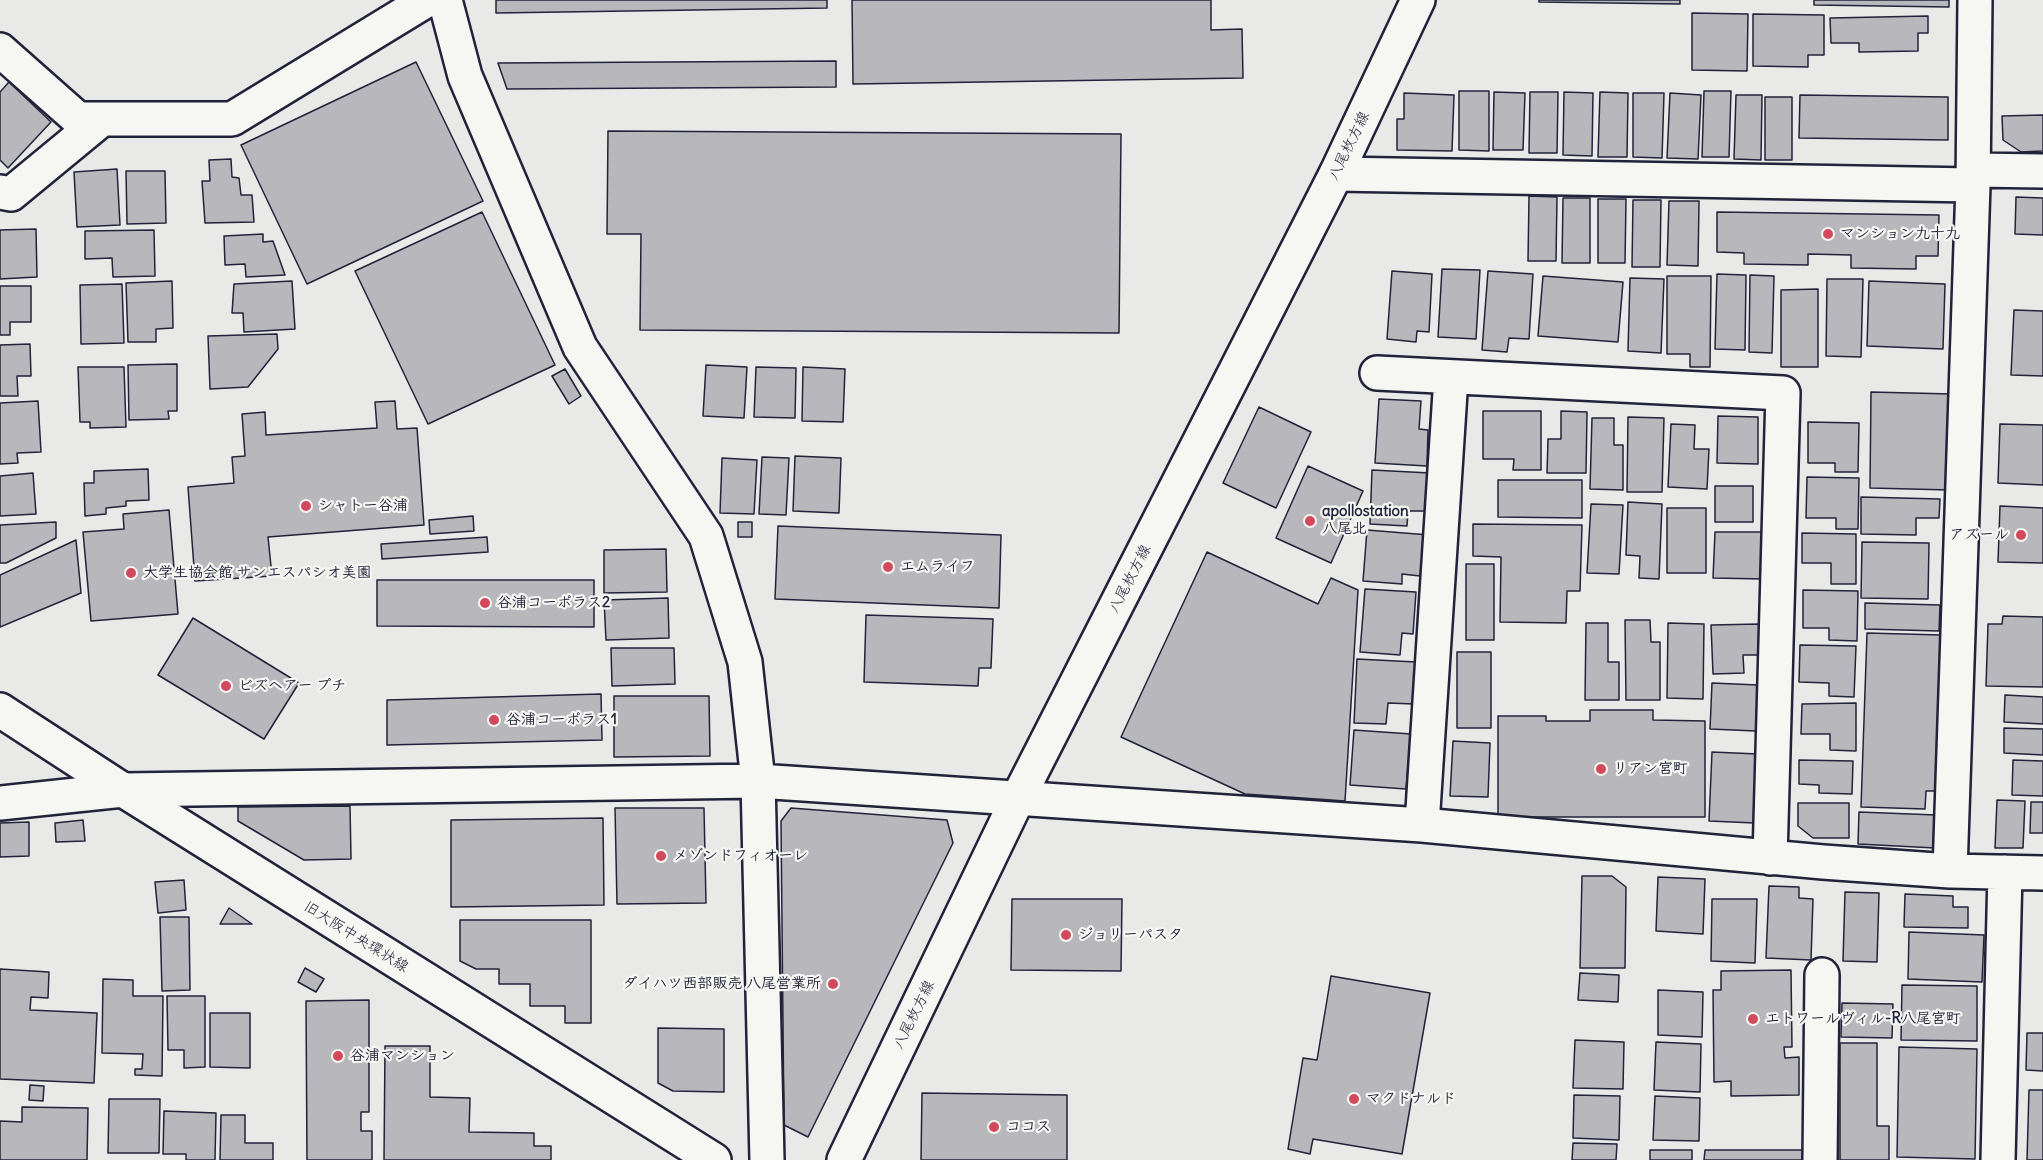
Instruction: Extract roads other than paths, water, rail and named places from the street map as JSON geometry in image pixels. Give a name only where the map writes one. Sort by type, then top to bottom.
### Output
[{"type":"street","points":[[0,50],[78,119],[232,119],[427,0]]},
{"type":"street","points":[[445,0],[465,76],[579,347],[706,536],[745,662],[758,781],[767,1160]]},
{"type":"street","name":"八尾枚方線","points":[[844,1160],[1017,800],[1336,174],[1419,0]]},
{"type":"street","points":[[1950,871],[1973,178],[1975,0]]},
{"type":"street","points":[[0,192],[11,194],[102,119]]},
{"type":"street","points":[[1336,174],[1973,178],[2043,171]]},
{"type":"street","points":[[1377,374],[1783,393],[1770,858]]},
{"type":"street","points":[[1422,825],[1451,377]]},
{"type":"street","name":"旧大阪中央環状線","points":[[0,710],[123,790],[714,1160]]},
{"type":"street","points":[[0,803],[123,790],[758,781],[1017,800],[1422,825],[1770,858],[1950,871],[2043,873]]},
{"type":"street","points":[[1998,1160],[2006,872]]},
{"type":"street","points":[[1820,1160],[1822,975]]},
{"type":"place","name":"マンション九十九","points":[[1828,234]]},
{"type":"place","name":"シャトー谷浦","points":[[306,506]]},
{"type":"place","name":"apollostation 八尾北","points":[[1310,521]]},
{"type":"place","name":"アズール","points":[[2021,535]]},
{"type":"place","name":"エムライフ","points":[[888,567]]},
{"type":"place","name":"大学生協会館 サンエスパシオ美園","points":[[131,573]]},
{"type":"place","name":"谷浦コーポラス2","points":[[485,603]]},
{"type":"place","name":"ビズヘアー プチ","points":[[226,686]]},
{"type":"place","name":"谷浦コーポラス1","points":[[494,720]]},
{"type":"place","name":"リアン宮町","points":[[1601,769]]},
{"type":"place","name":"メゾンドフィオーレ","points":[[661,856]]},
{"type":"place","name":"ジョリーパスタ","points":[[1066,935]]},
{"type":"place","name":"ダイハツ西部販売 八尾営業所","points":[[833,984]]},
{"type":"place","name":"エトワールヴィル-R八尾宮町","points":[[1753,1019]]},
{"type":"place","name":"谷浦マンション","points":[[338,1056]]},
{"type":"place","name":"マクドナルド","points":[[1354,1099]]},
{"type":"place","name":"ココス","points":[[994,1127]]}]
